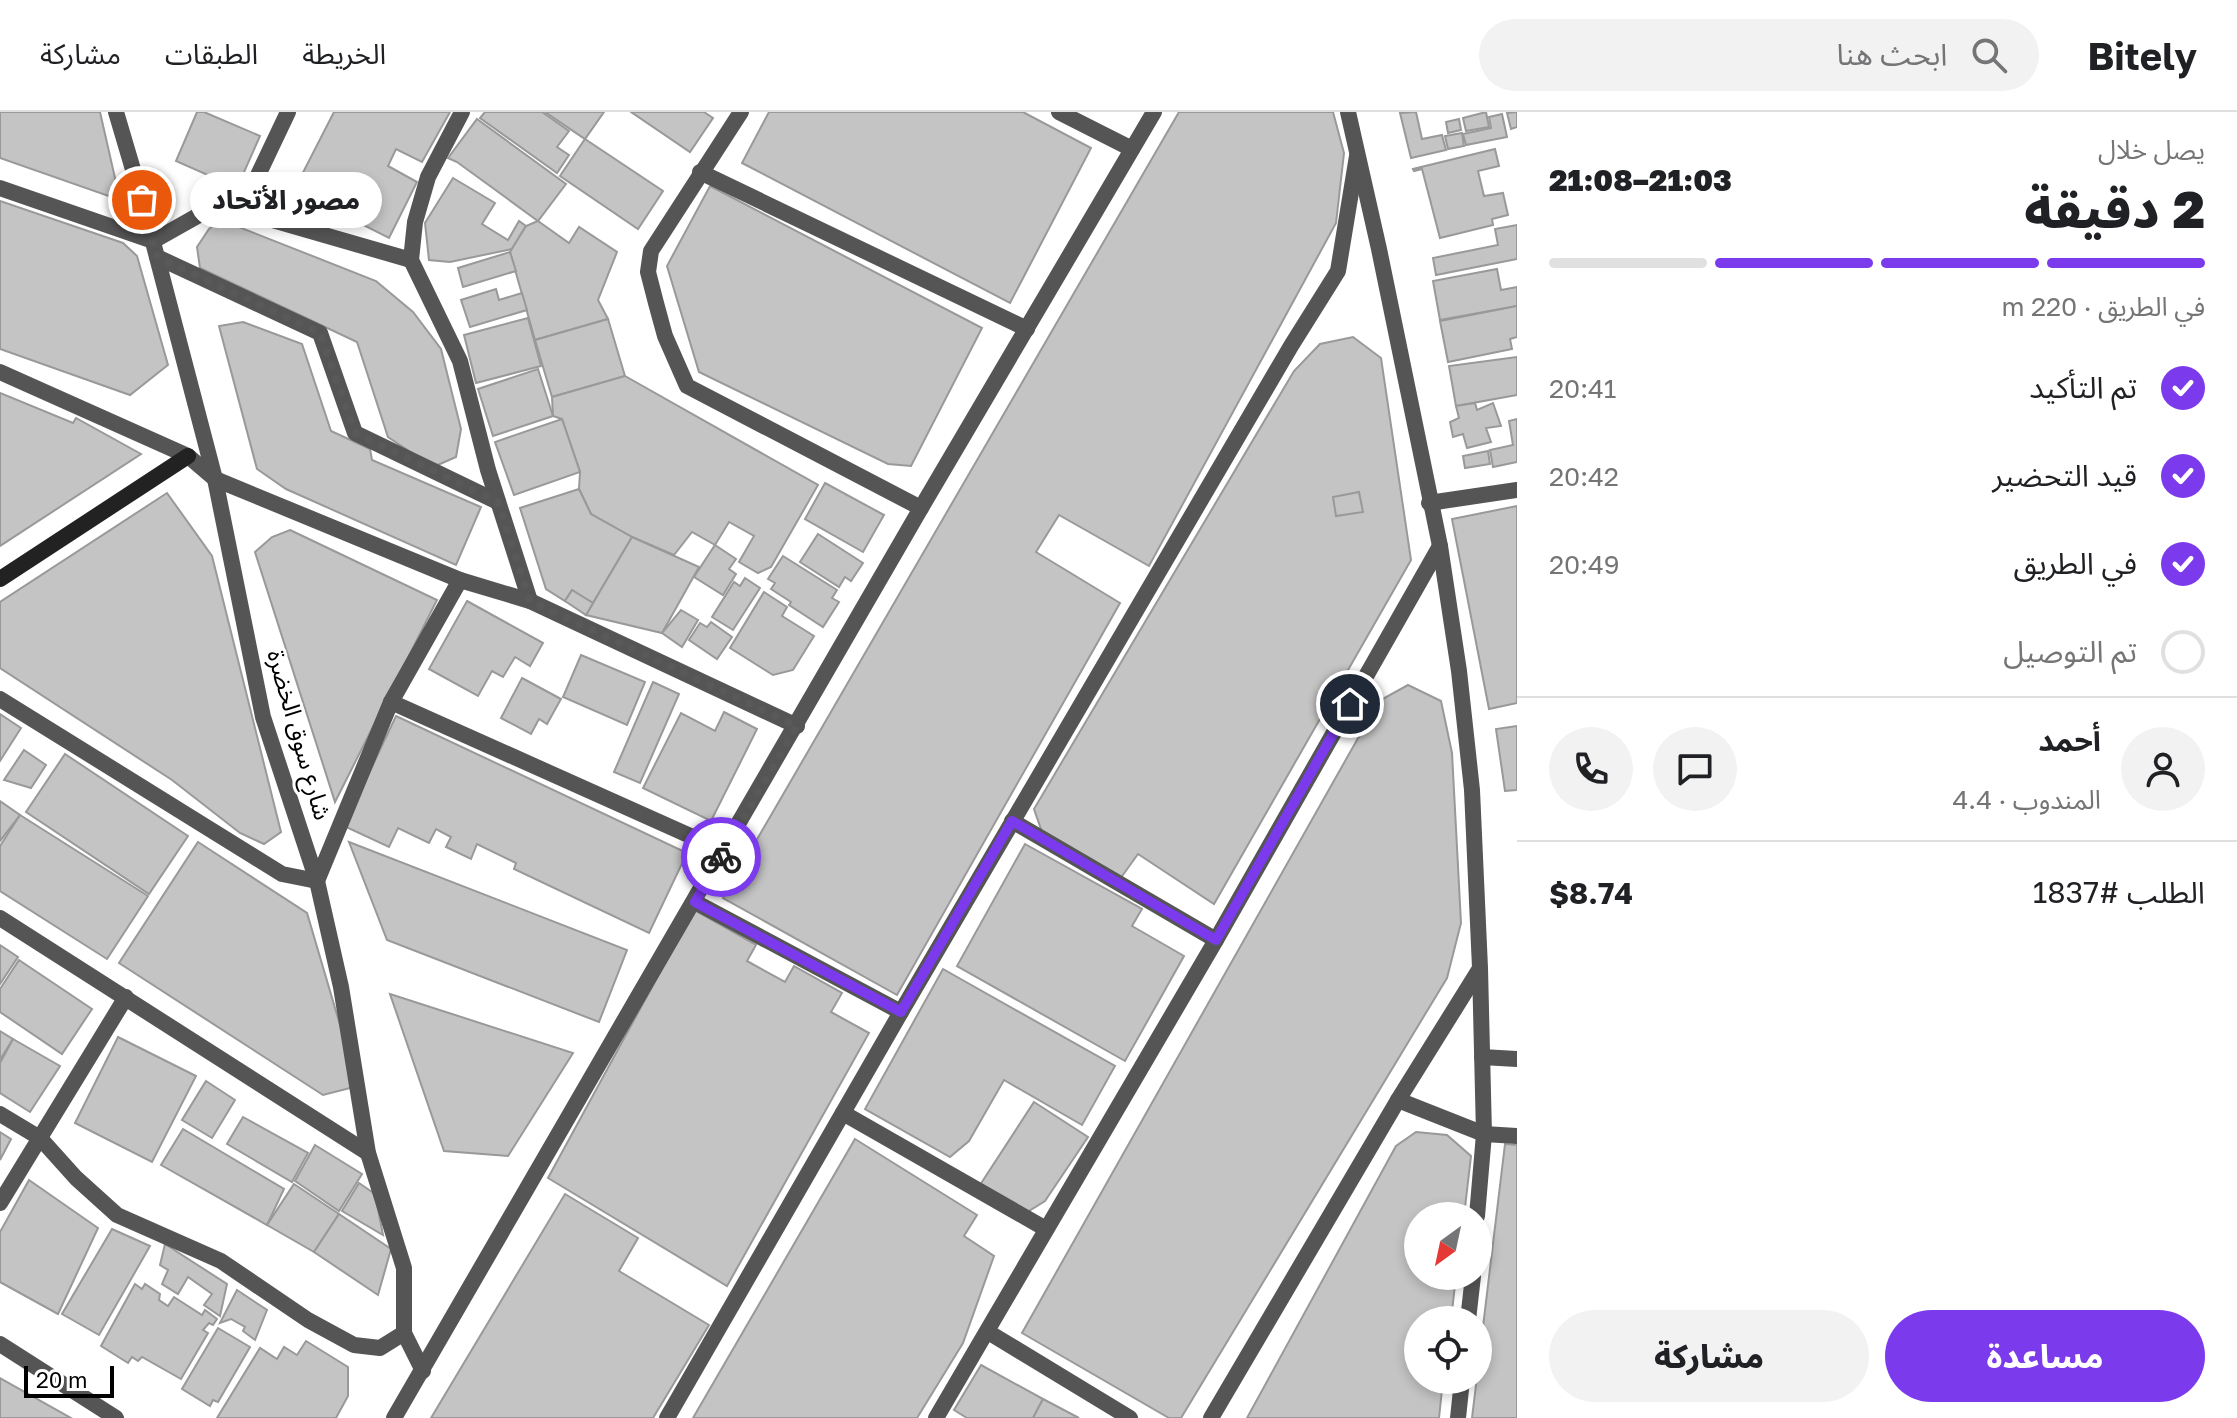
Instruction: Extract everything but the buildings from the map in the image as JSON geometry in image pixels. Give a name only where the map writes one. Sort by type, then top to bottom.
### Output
[{"type":"street","name":"شارع سوق الخضرة","points":[[116,112],[215,479],[263,717],[317,881],[341,987],[368,1153],[404,1268],[404,1333],[423,1371]]},
{"type":"street","points":[[241,211],[288,112]]},
{"type":"street","points":[[462,112],[428,177],[415,222],[411,260],[460,361],[498,502],[530,601]]},
{"type":"street","points":[[741,112],[651,251],[648,272],[665,336],[687,386],[921,508]]},
{"type":"street","points":[[1059,112],[1132,149]]},
{"type":"street","points":[[394,1418],[1154,112]]},
{"type":"street","points":[[1348,112],[1440,546],[1459,671],[1472,790],[1480,968],[1484,1134],[1478,1202]]},
{"type":"street","points":[[667,1418],[1012,821],[1338,271],[1357,156]]},
{"type":"street","points":[[700,172],[1027,329]]},
{"type":"street","points":[[0,188],[155,249],[320,333],[355,433],[498,502]]},
{"type":"street","points":[[155,249],[208,210],[241,211],[411,260]]},
{"type":"street","points":[[0,372],[188,456],[215,479],[460,580],[530,601],[797,726]]},
{"type":"street","points":[[0,579],[188,456]]},
{"type":"street","points":[[1429,503],[1517,490]]},
{"type":"street","points":[[936,1418],[1216,940],[1440,546]]},
{"type":"street","points":[[0,699],[282,874],[317,881],[391,702],[460,580]]},
{"type":"street","points":[[391,702],[724,851]]},
{"type":"street","points":[[1012,821],[1216,940]]},
{"type":"street","points":[[695,902],[901,1012]]},
{"type":"street","points":[[0,918],[368,1153]]},
{"type":"street","points":[[1211,1418],[1398,1100],[1480,968]]},
{"type":"street","points":[[0,1203],[126,997]]},
{"type":"street","points":[[1482,1057],[1517,1059]]},
{"type":"street","points":[[1398,1100],[1484,1134],[1517,1136]]},
{"type":"street","points":[[843,1113],[1046,1229]]},
{"type":"street","points":[[0,1114],[40,1138],[76,1178],[117,1215],[221,1261],[308,1320],[354,1345],[380,1348],[404,1333]]},
{"type":"street","points":[[988,1332],[1130,1418]]},
{"type":"street","points":[[0,1344],[116,1418]]},
{"type":"street","points":[[1458,1418],[1461,1394]]},
{"type":"way so far","points":[[142,200],[157,257],[320,333],[355,433],[498,502],[530,601],[797,726],[721,857]]},
{"type":"place","name":"مصور اﻷتحاد","points":[[142,200]]},
{"type":"route","points":[[721,857],[695,902],[901,1012],[1012,821],[1216,940],[1350,704]]}]
